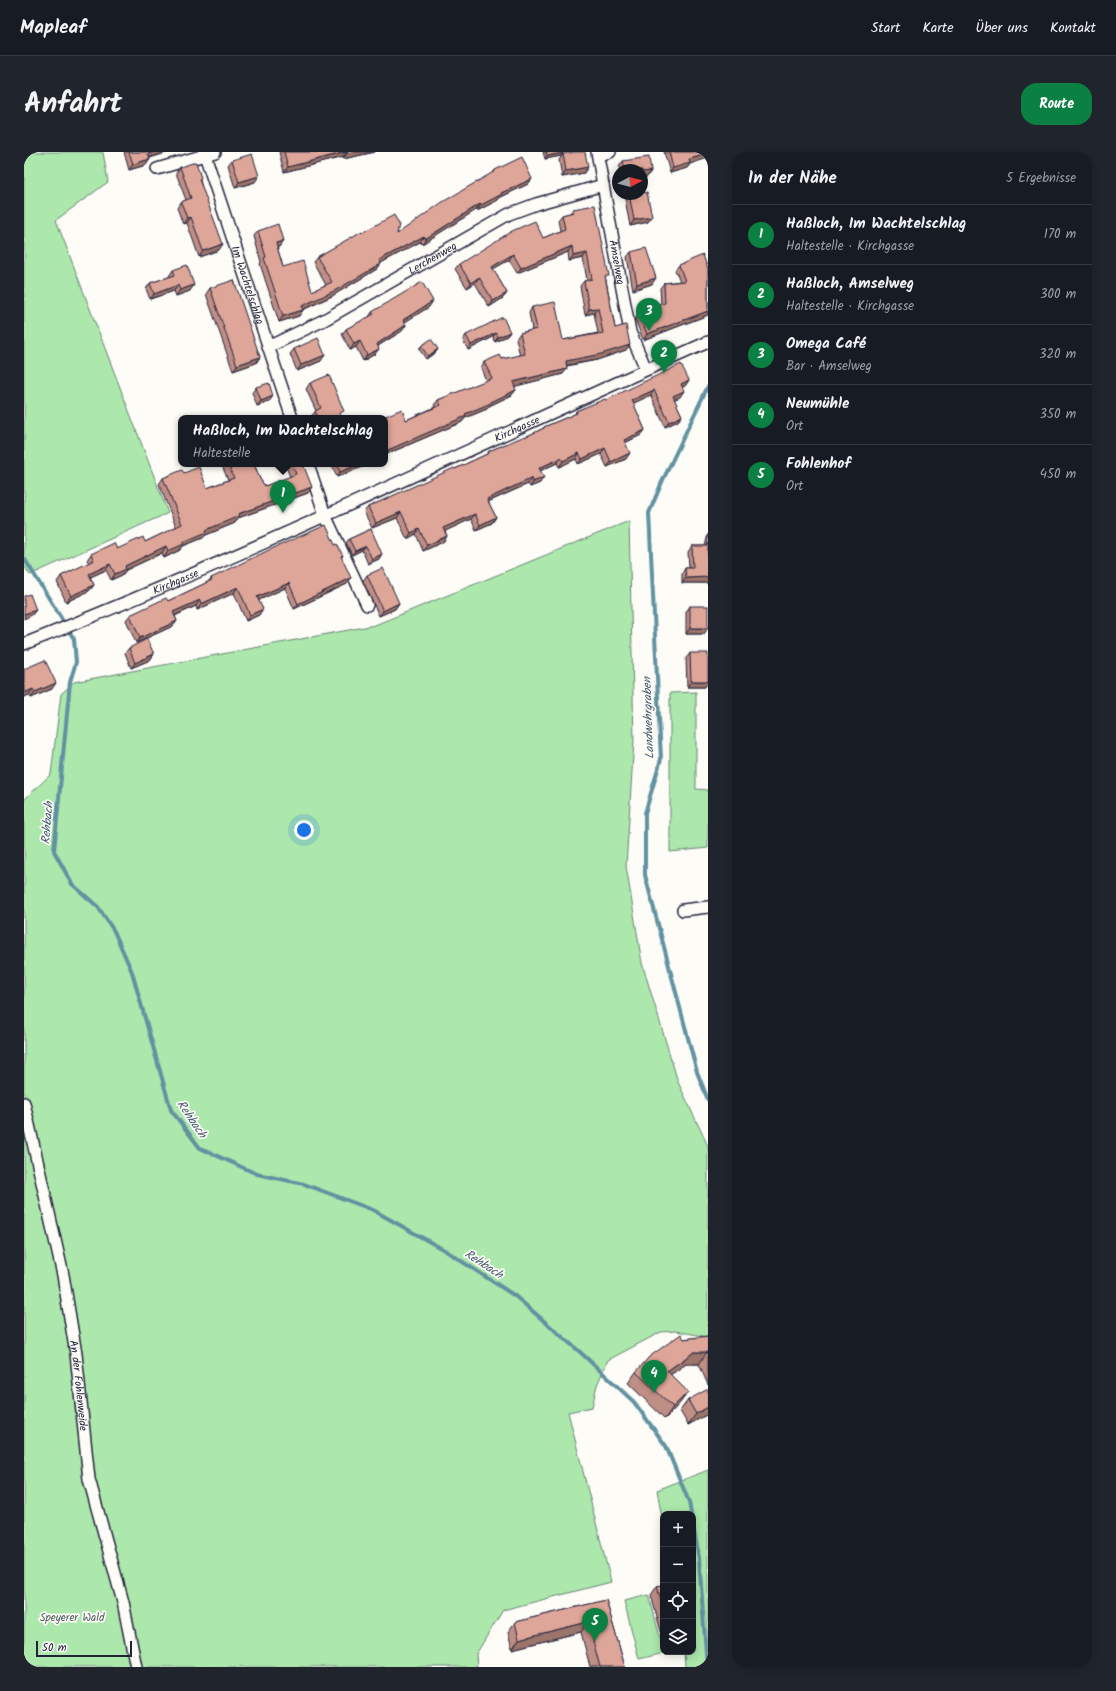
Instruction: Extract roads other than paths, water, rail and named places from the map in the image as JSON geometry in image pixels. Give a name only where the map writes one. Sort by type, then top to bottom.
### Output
[{"type":"street","points":[[597,154],[610,152]]},
{"type":"street","points":[[157,169],[208,153]]},
{"type":"street","name":"Im Wachtelschlag","points":[[208,153],[268,347],[291,415]]},
{"type":"street","name":"Amselweg","points":[[597,154],[630,332],[646,369]]},
{"type":"street","name":"Lerchenweg","points":[[268,347],[324,320],[509,214],[536,204],[603,185]]},
{"type":"street","name":"Kirchgasse","points":[[24,644],[325,515],[708,342]]},
{"type":"street","points":[[309,467],[325,515],[367,605]]},
{"type":"street","points":[[683,910],[708,907]]},
{"type":"street","name":"An der Fohlenweide","points":[[24,1103],[63,1275],[76,1354],[89,1479],[123,1602],[136,1667]]},
{"type":"waterway","name":"Landwehrgraben","points":[[708,386],[662,482],[649,513],[661,759],[645,813],[645,875],[697,1072],[708,1100]]},
{"type":"waterway","name":"Rehbach","points":[[24,558],[74,639],[76,662],[70,682],[54,851],[72,884],[98,907],[114,931],[132,972],[171,1110],[200,1148],[257,1174],[304,1184],[373,1210],[446,1251],[515,1296],[580,1352],[634,1402],[666,1446],[689,1502],[690,1511]]},
{"type":"waterway","name":"Rehbach","points":[[696,1542],[699,1558],[707,1667]]},
{"type":"place","name":"Omega Café","points":[[649,331]]},
{"type":"place","name":"Haßloch, Amselweg","points":[[664,373]]},
{"type":"place","name":"Haßloch, Im Wachtelschlag","points":[[283,513]]},
{"type":"place","name":"Neumühle","points":[[654,1393]]},
{"type":"place","name":"Fohlenhof","points":[[595,1641]]},
{"type":"park label","name":"Speyerer Wald","points":[[72,1617]]}]
